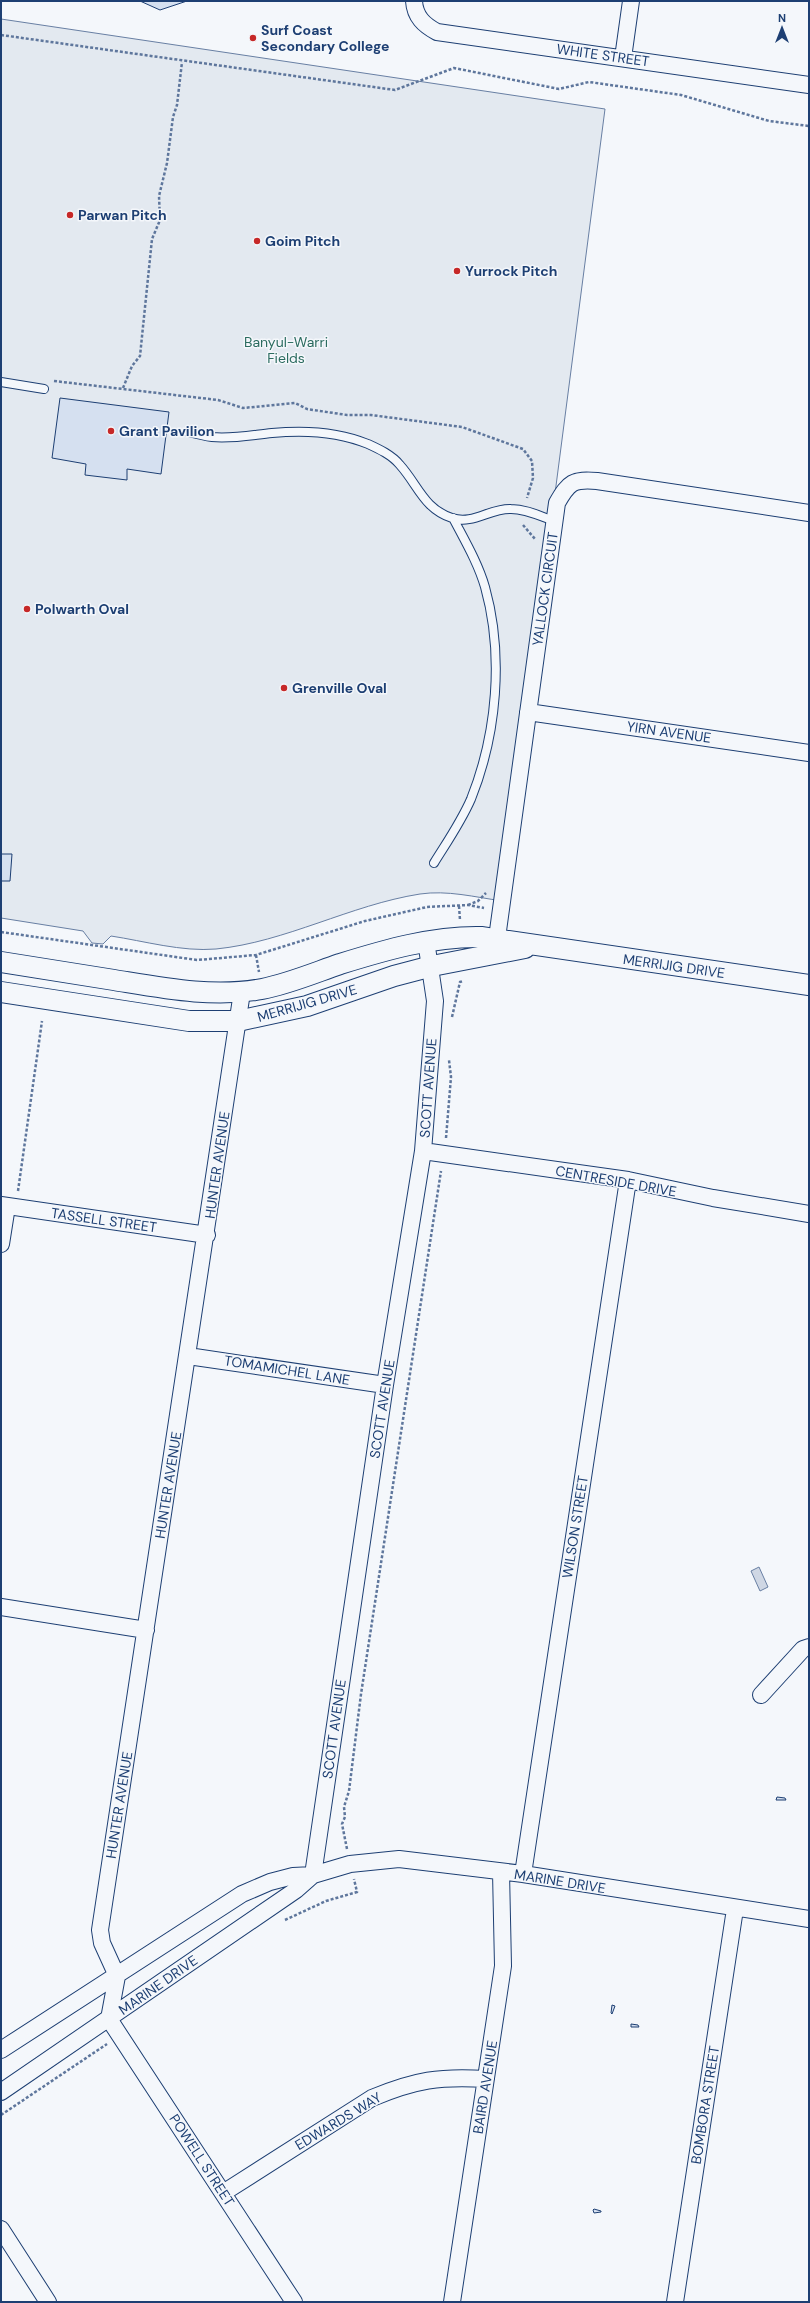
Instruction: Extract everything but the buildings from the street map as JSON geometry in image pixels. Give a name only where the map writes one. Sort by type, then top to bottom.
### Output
[{"type":"street","name":"WHITE STREET","points":[[414,1],[420,20],[427,27],[437,32],[809,85]]},
{"type":"street","points":[[623,58],[631,1]]},
{"type":"street","name":"YALLOCK CIRCUIT","points":[[497,938],[554,520],[557,503],[566,486],[580,480],[809,513]]},
{"type":"street","name":"YIRN AVENUE","points":[[528,712],[809,753]]},
{"type":"street","name":"MERRIJIG DRIVE","points":[[1,962],[158,988],[204,992],[242,992],[263,989],[382,951],[466,936],[497,938],[538,946],[809,985]]},
{"type":"street","name":"SCOTT AVENUE","points":[[313,1875],[385,1385],[423,1151],[435,1001],[432,966],[426,942]]},
{"type":"street","name":"MERRIJIG DRIVE","points":[[1,992],[189,1020],[238,1021],[307,1006],[394,976],[432,966],[538,946]]},
{"type":"street","name":"HUNTER AVENUE","points":[[116,1976],[102,1943],[100,1930],[242,992]]},
{"type":"street","name":"CENTRESIDE DRIVE","points":[[423,1151],[628,1180],[713,1198],[809,1214]]},
{"type":"street","name":"WILSON STREET","points":[[523,1874],[628,1180]]},
{"type":"street","points":[[1,1244],[8,1206]]},
{"type":"street","name":"TASSELL STREET","points":[[8,1206],[206,1235]]},
{"type":"street","name":"TOMAMICHEL LANE","points":[[188,1356],[385,1385]]},
{"type":"street","points":[[1,1607],[146,1630]]},
{"type":"street","points":[[761,1695],[803,1649],[809,1647]]},
{"type":"street","name":"MARINE DRIVE","points":[[1,2050],[242,1894],[270,1882],[293,1876],[313,1875],[350,1864],[399,1859],[523,1874],[735,1909],[809,1919]]},
{"type":"street","name":"BAIRD AVENUE","points":[[452,2302],[503,1966],[501,1872]]},
{"type":"street","name":"MARINE DRIVE","points":[[1,2092],[296,1890],[313,1875]]},
{"type":"street","name":"BOMBORA STREET","points":[[675,2302],[735,1909]]},
{"type":"street","points":[[108,2019],[116,1976]]},
{"type":"street","name":"POWELL STREET","points":[[108,2019],[224,2193],[294,2302]]},
{"type":"street","name":"EDWARDS WAY","points":[[224,2193],[372,2098],[408,2084],[438,2078],[486,2079]]},
{"type":"street","points":[[1,2229],[48,2302]]},
{"type":"lane","points":[[1,382],[44,389]]},
{"type":"lane","points":[[188,432],[211,437],[231,438],[293,432],[334,435],[366,443],[385,452],[400,464],[423,498],[435,511],[453,518],[467,520],[510,509],[523,510],[554,520]]},
{"type":"lane","points":[[434,863],[470,800],[480,774],[494,710],[496,667],[491,609],[480,570],[453,518]]},
{"type":"path","points":[[1,35],[182,62],[395,90],[454,68],[559,89],[589,82],[681,95],[769,121],[809,126]]},
{"type":"path","points":[[123,388],[132,366],[140,356],[152,239],[160,220],[159,196],[167,163],[173,117],[177,105],[182,62]]},
{"type":"path","points":[[48,380],[218,400],[243,408],[295,403],[307,409],[347,415],[371,415],[462,427],[523,449],[532,461],[533,478],[519,521],[531,533],[537,543]]},
{"type":"path","points":[[468,905],[478,901],[488,889]]},
{"type":"path","points":[[1,932],[197,960],[256,956],[364,921],[427,907],[468,905],[500,910]]},
{"type":"path","points":[[452,1024],[455,996],[460,982]]},
{"type":"path","points":[[8,1206],[42,1021]]},
{"type":"path","points":[[283,1921],[326,1901],[357,1892],[342,1824],[345,1817],[344,1807],[349,1791],[361,1694],[449,1113],[451,1077],[448,1053]]},
{"type":"path","points":[[1,2115],[119,2035]]},
{"type":"green space","name":"Banyul-Warri Fields","points":[[1,19],[605,109],[502,901],[451,893],[420,894],[368,906],[268,939],[242,945],[203,950],[163,946],[111,936],[103,944],[92,943],[83,931],[1,918]]},
{"type":"shaded area","points":[[759,1567],[768,1587],[760,1591],[751,1571]]},
{"type":"place","name":"Surf Coast Secondary College","points":[[253,38]]},
{"type":"place","name":"Parwan Pitch","points":[[70,215]]},
{"type":"place","name":"Goim Pitch","points":[[257,241]]},
{"type":"place","name":"Yurrock Pitch","points":[[457,271]]},
{"type":"place","name":"Grant Pavilion","points":[[111,431]]},
{"type":"place","name":"Polwarth Oval","points":[[27,609]]},
{"type":"place","name":"Grenville Oval","points":[[284,688]]}]
